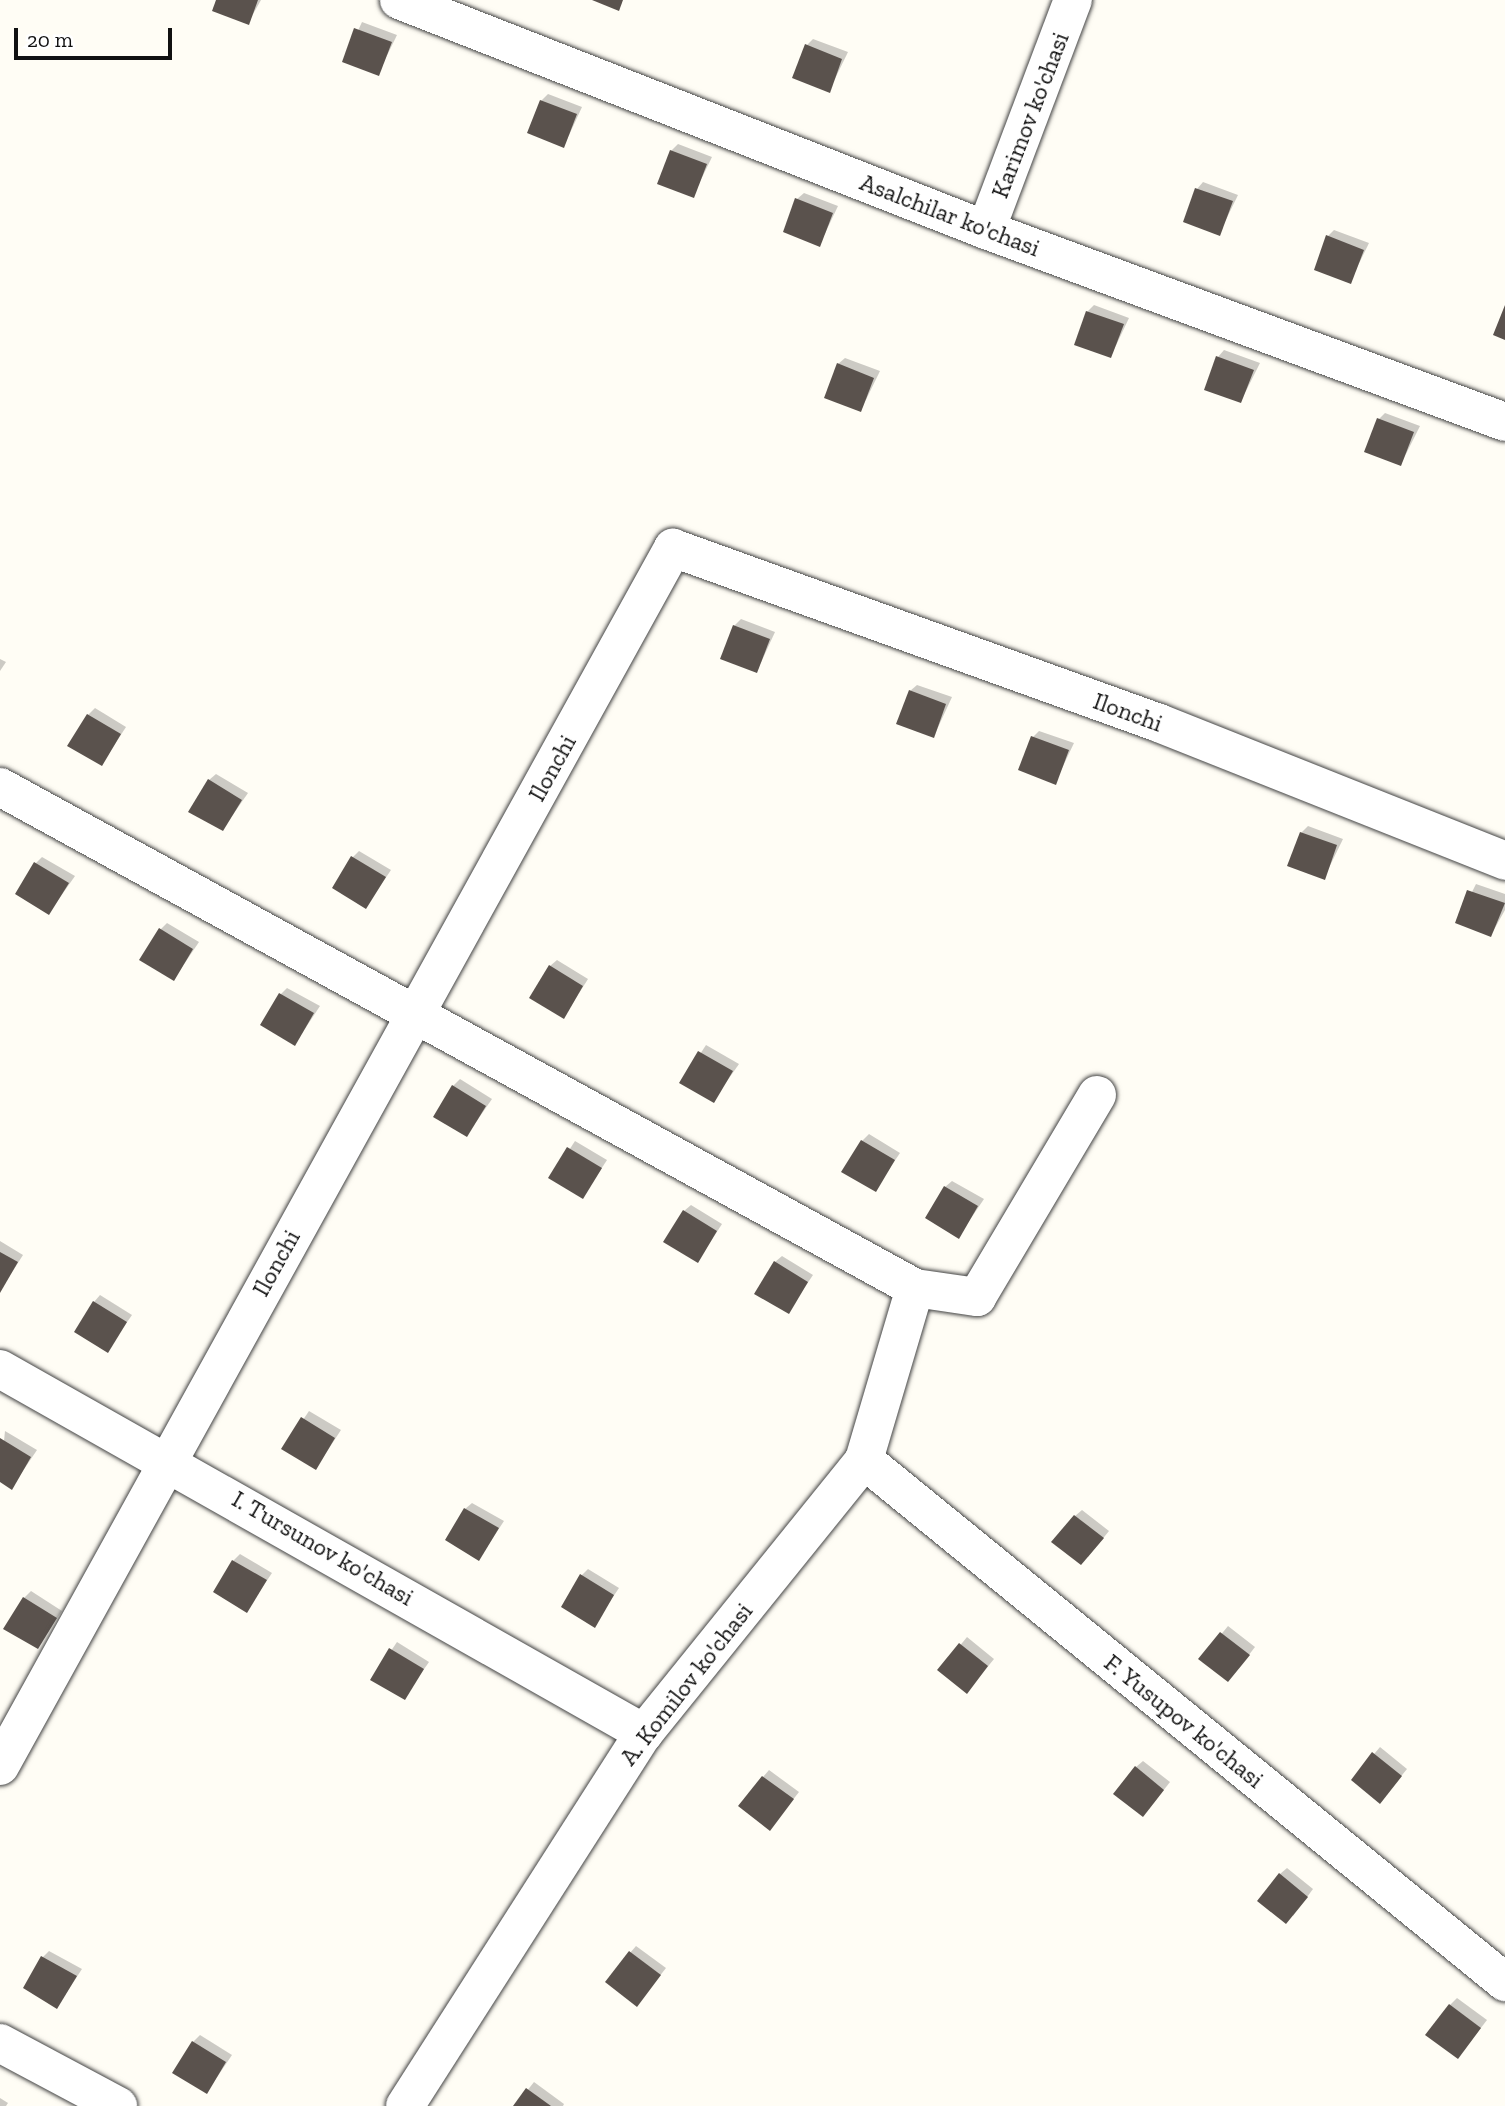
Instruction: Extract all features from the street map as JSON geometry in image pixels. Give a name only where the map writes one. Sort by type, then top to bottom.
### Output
[{"type":"street","name":"Asalchilar ko'chasi","points":[[398,0],[986,230],[1505,422]]},
{"type":"street","name":"Karimov ko'chasi","points":[[986,230],[1073,0]]},
{"type":"street","name":"Ilonchi","points":[[0,1766],[166,1458],[416,1014],[673,548],[1159,723],[1505,861]]},
{"type":"street","points":[[0,787],[915,1288],[977,1297],[1097,1095]]},
{"type":"street","name":"A. Komilov ko'chasi","points":[[405,2106],[644,1733],[864,1460],[915,1288]]},
{"type":"street","name":"I. Tursunov ko'chasi","points":[[0,1369],[166,1458],[644,1733]]},
{"type":"street","name":"F. Yusupov ko'chasi","points":[[864,1460],[1505,1982]]},
{"type":"street","points":[[0,2043],[118,2106]]},
{"type":"building","points":[[216,0],[258,0],[249,25],[212,11]]},
{"type":"building","points":[[592,0],[623,0],[619,11]]},
{"type":"building","points":[[354,28],[392,42],[379,76],[342,62]]},
{"type":"building","points":[[805,44],[842,59],[830,93],[792,78]]},
{"type":"building","points":[[540,100],[577,114],[564,148],[527,133]]},
{"type":"building","points":[[670,150],[707,164],[694,198],[657,184]]},
{"type":"building","points":[[1195,188],[1233,201],[1220,236],[1183,222]]},
{"type":"building","points":[[795,198],[833,213],[820,247],[783,232]]},
{"type":"building","points":[[1326,235],[1364,250],[1351,284],[1314,270]]},
{"type":"building","points":[[1505,305],[1505,340],[1493,335]]},
{"type":"building","points":[[1086,311],[1124,324],[1111,358],[1074,345]]},
{"type":"building","points":[[1216,356],[1254,370],[1241,403],[1204,390]]},
{"type":"building","points":[[837,363],[874,378],[861,412],[824,398]]},
{"type":"building","points":[[1377,418],[1414,432],[1401,466],[1364,452]]},
{"type":"building","points":[[733,625],[770,639],[757,673],[720,659]]},
{"type":"building","points":[[909,690],[946,704],[934,738],[896,724]]},
{"type":"building","points":[[87,714],[121,734],[102,766],[67,746]]},
{"type":"building","points":[[1031,736],[1069,750],[1056,785],[1018,770]]},
{"type":"building","points":[[208,779],[242,800],[223,831],[188,812]]},
{"type":"building","points":[[1300,832],[1337,845],[1325,880],[1287,866]]},
{"type":"building","points":[[351,856],[386,877],[366,909],[332,888]]},
{"type":"building","points":[[34,862],[69,883],[49,915],[15,894]]},
{"type":"building","points":[[1467,890],[1505,903],[1491,937],[1455,923]]},
{"type":"building","points":[[159,928],[193,949],[174,981],[139,960]]},
{"type":"building","points":[[549,965],[583,986],[564,1019],[529,998]]},
{"type":"building","points":[[279,993],[314,1013],[295,1046],[260,1025]]},
{"type":"building","points":[[698,1051],[733,1071],[714,1103],[679,1083]]},
{"type":"building","points":[[452,1085],[486,1106],[467,1137],[433,1117]]},
{"type":"building","points":[[861,1140],[895,1160],[876,1192],[841,1172]]},
{"type":"building","points":[[567,1147],[602,1168],[583,1199],[548,1178]]},
{"type":"building","points":[[944,1186],[978,1206],[959,1239],[925,1218]]},
{"type":"building","points":[[683,1210],[717,1231],[698,1263],[663,1242]]},
{"type":"building","points":[[0,1252],[18,1262],[0,1293]]},
{"type":"building","points":[[774,1261],[808,1282],[789,1314],[754,1294]]},
{"type":"building","points":[[93,1301],[127,1322],[108,1353],[74,1332]]},
{"type":"building","points":[[301,1417],[335,1438],[316,1470],[281,1449]]},
{"type":"building","points":[[0,1438],[31,1457],[12,1490],[0,1482]]},
{"type":"building","points":[[464,1508],[499,1528],[479,1561],[445,1540]]},
{"type":"building","points":[[1074,1515],[1104,1538],[1081,1565],[1051,1542]]},
{"type":"building","points":[[232,1560],[267,1580],[247,1613],[213,1592]]},
{"type":"building","points":[[580,1574],[614,1595],[595,1628],[561,1607]]},
{"type":"building","points":[[23,1597],[57,1618],[38,1649],[3,1629]]},
{"type":"building","points":[[1220,1632],[1250,1655],[1228,1682],[1198,1659]]},
{"type":"building","points":[[959,1643],[988,1666],[967,1694],[937,1670]]},
{"type":"building","points":[[389,1648],[424,1669],[405,1700],[370,1680]]},
{"type":"building","points":[[1372,1752],[1402,1776],[1380,1804],[1351,1780]]},
{"type":"building","points":[[1135,1766],[1164,1790],[1143,1817],[1113,1794]]},
{"type":"building","points":[[762,1776],[794,1799],[770,1831],[738,1806]]},
{"type":"building","points":[[1279,1873],[1308,1897],[1286,1924],[1257,1901]]},
{"type":"building","points":[[629,1951],[661,1975],[637,2007],[605,1982]]},
{"type":"building","points":[[41,1956],[77,1976],[57,2009],[23,1988]]},
{"type":"building","points":[[1449,2004],[1481,2028],[1458,2059],[1425,2035]]},
{"type":"building","points":[[192,2041],[226,2062],[207,2094],[172,2073]]},
{"type":"building","points":[[526,2088],[551,2106],[513,2106]]}]
